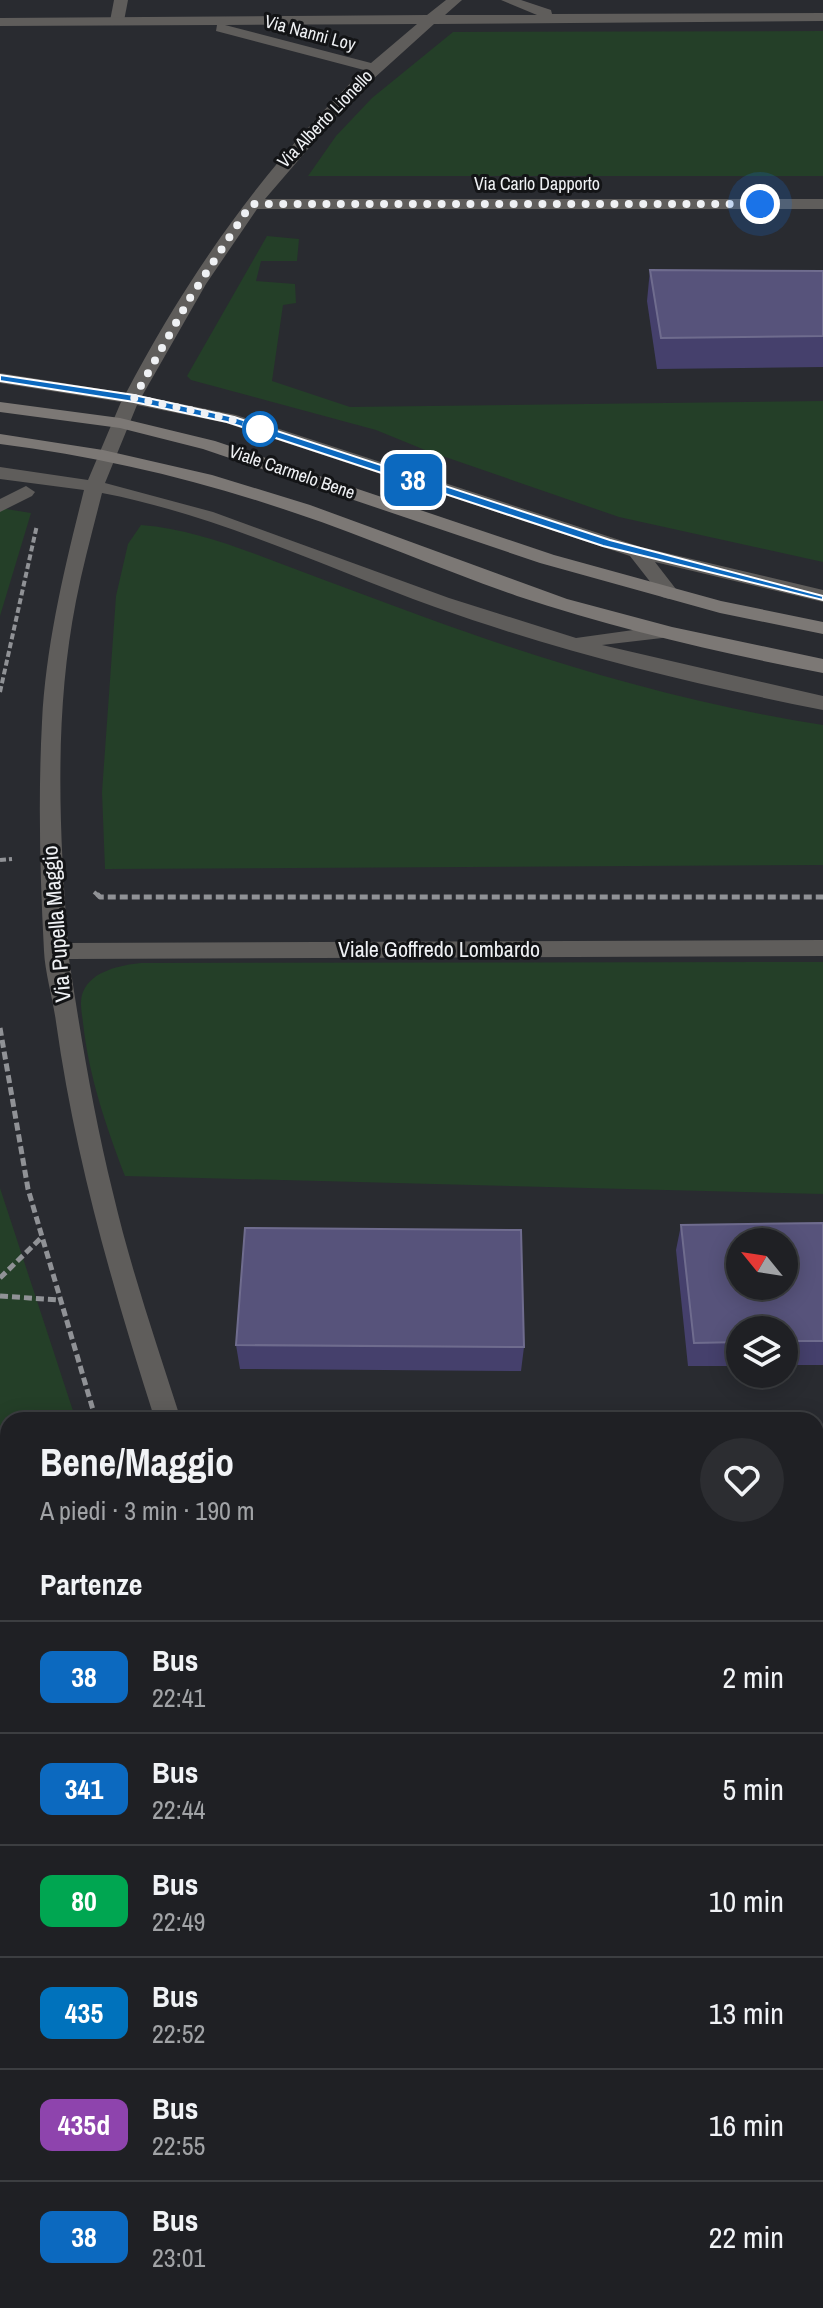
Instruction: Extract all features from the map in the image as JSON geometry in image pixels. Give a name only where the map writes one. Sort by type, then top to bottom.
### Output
[{"type":"street","points":[[117,21],[121,0]]},
{"type":"street","name":"Via Alberto Lionello","points":[[120,423],[190,298],[251,204],[306,135],[373,68],[455,0]]},
{"type":"street","points":[[508,0],[567,20]]},
{"type":"street","name":"Via Nanni Loy","points":[[0,22],[823,17]]},
{"type":"street","name":"Via Nanni Loy","points":[[190,20],[373,68]]},
{"type":"street","name":"Via Carlo Dapporto","points":[[251,204],[823,204]]},
{"type":"street","name":"Viale Carmelo Bene","points":[[0,378],[134,398],[230,419],[637,552],[823,596]]},
{"type":"street","name":"Viale Carmelo Bene","points":[[0,407],[120,423],[209,445],[487,539],[669,593],[763,617],[823,628]]},
{"type":"street","name":"Via Pupella Maggio","points":[[120,423],[94,485],[78,543],[53,675],[49,732],[49,857],[55,951],[74,1086],[93,1177],[133,1317],[165,1412]]},
{"type":"street","name":"Viale Carmelo Bene","points":[[0,439],[105,456],[273,499],[524,591],[698,642],[823,666]]},
{"type":"street","name":"Viale Carmelo Bene","points":[[0,473],[94,485],[166,503],[481,616],[701,677],[823,703]]},
{"type":"street","points":[[0,506],[26,492]]},
{"type":"street","points":[[637,552],[669,593]]},
{"type":"street","name":"Viale Carmelo Bene","points":[[570,643],[662,632]]},
{"type":"street","name":"Viale Goffredo Lombardo","points":[[55,951],[823,948]]},
{"type":"path","points":[[0,692],[41,507],[26,492]]},
{"type":"path","points":[[0,860],[49,857],[100,897],[823,897]]},
{"type":"path","points":[[0,1028],[28,1189],[94,1412]]},
{"type":"path","points":[[0,1278],[42,1237]]},
{"type":"path","points":[[0,1296],[59,1300]]},
{"type":"green space","points":[[823,31],[823,176],[308,176],[336,136],[372,98],[453,32]]},
{"type":"green space","points":[[267,236],[299,239],[297,261],[261,261],[256,281],[295,284],[296,303],[283,305],[272,381],[350,407],[823,401],[823,562],[619,517],[376,430],[191,380],[187,376]]},
{"type":"green space","points":[[0,508],[31,513],[0,616]]},
{"type":"green space","points":[[141,525],[197,535],[233,546],[424,617],[621,681],[721,706],[823,725],[823,865],[105,869],[102,792],[116,596],[128,544]]},
{"type":"green space","points":[[823,962],[823,1194],[125,1176],[94,1082],[81,1008],[83,992],[93,979],[116,968],[141,963]]},
{"type":"green space","points":[[0,1188],[73,1412],[0,1412]]},
{"type":"building","points":[[650,270],[823,271],[823,336],[661,338]]},
{"type":"building","points":[[823,1223],[823,1341],[798,1341],[798,1316],[726,1316],[726,1342],[694,1343],[681,1225]]},
{"type":"building","points":[[245,1228],[521,1230],[524,1347],[236,1345]]},
{"type":"bus line","name":"38","points":[[0,378],[134,398],[230,419],[637,552],[823,596]]},
{"type":"route","points":[[260,429],[230,419],[134,398],[190,298],[251,204],[760,204]]}]
